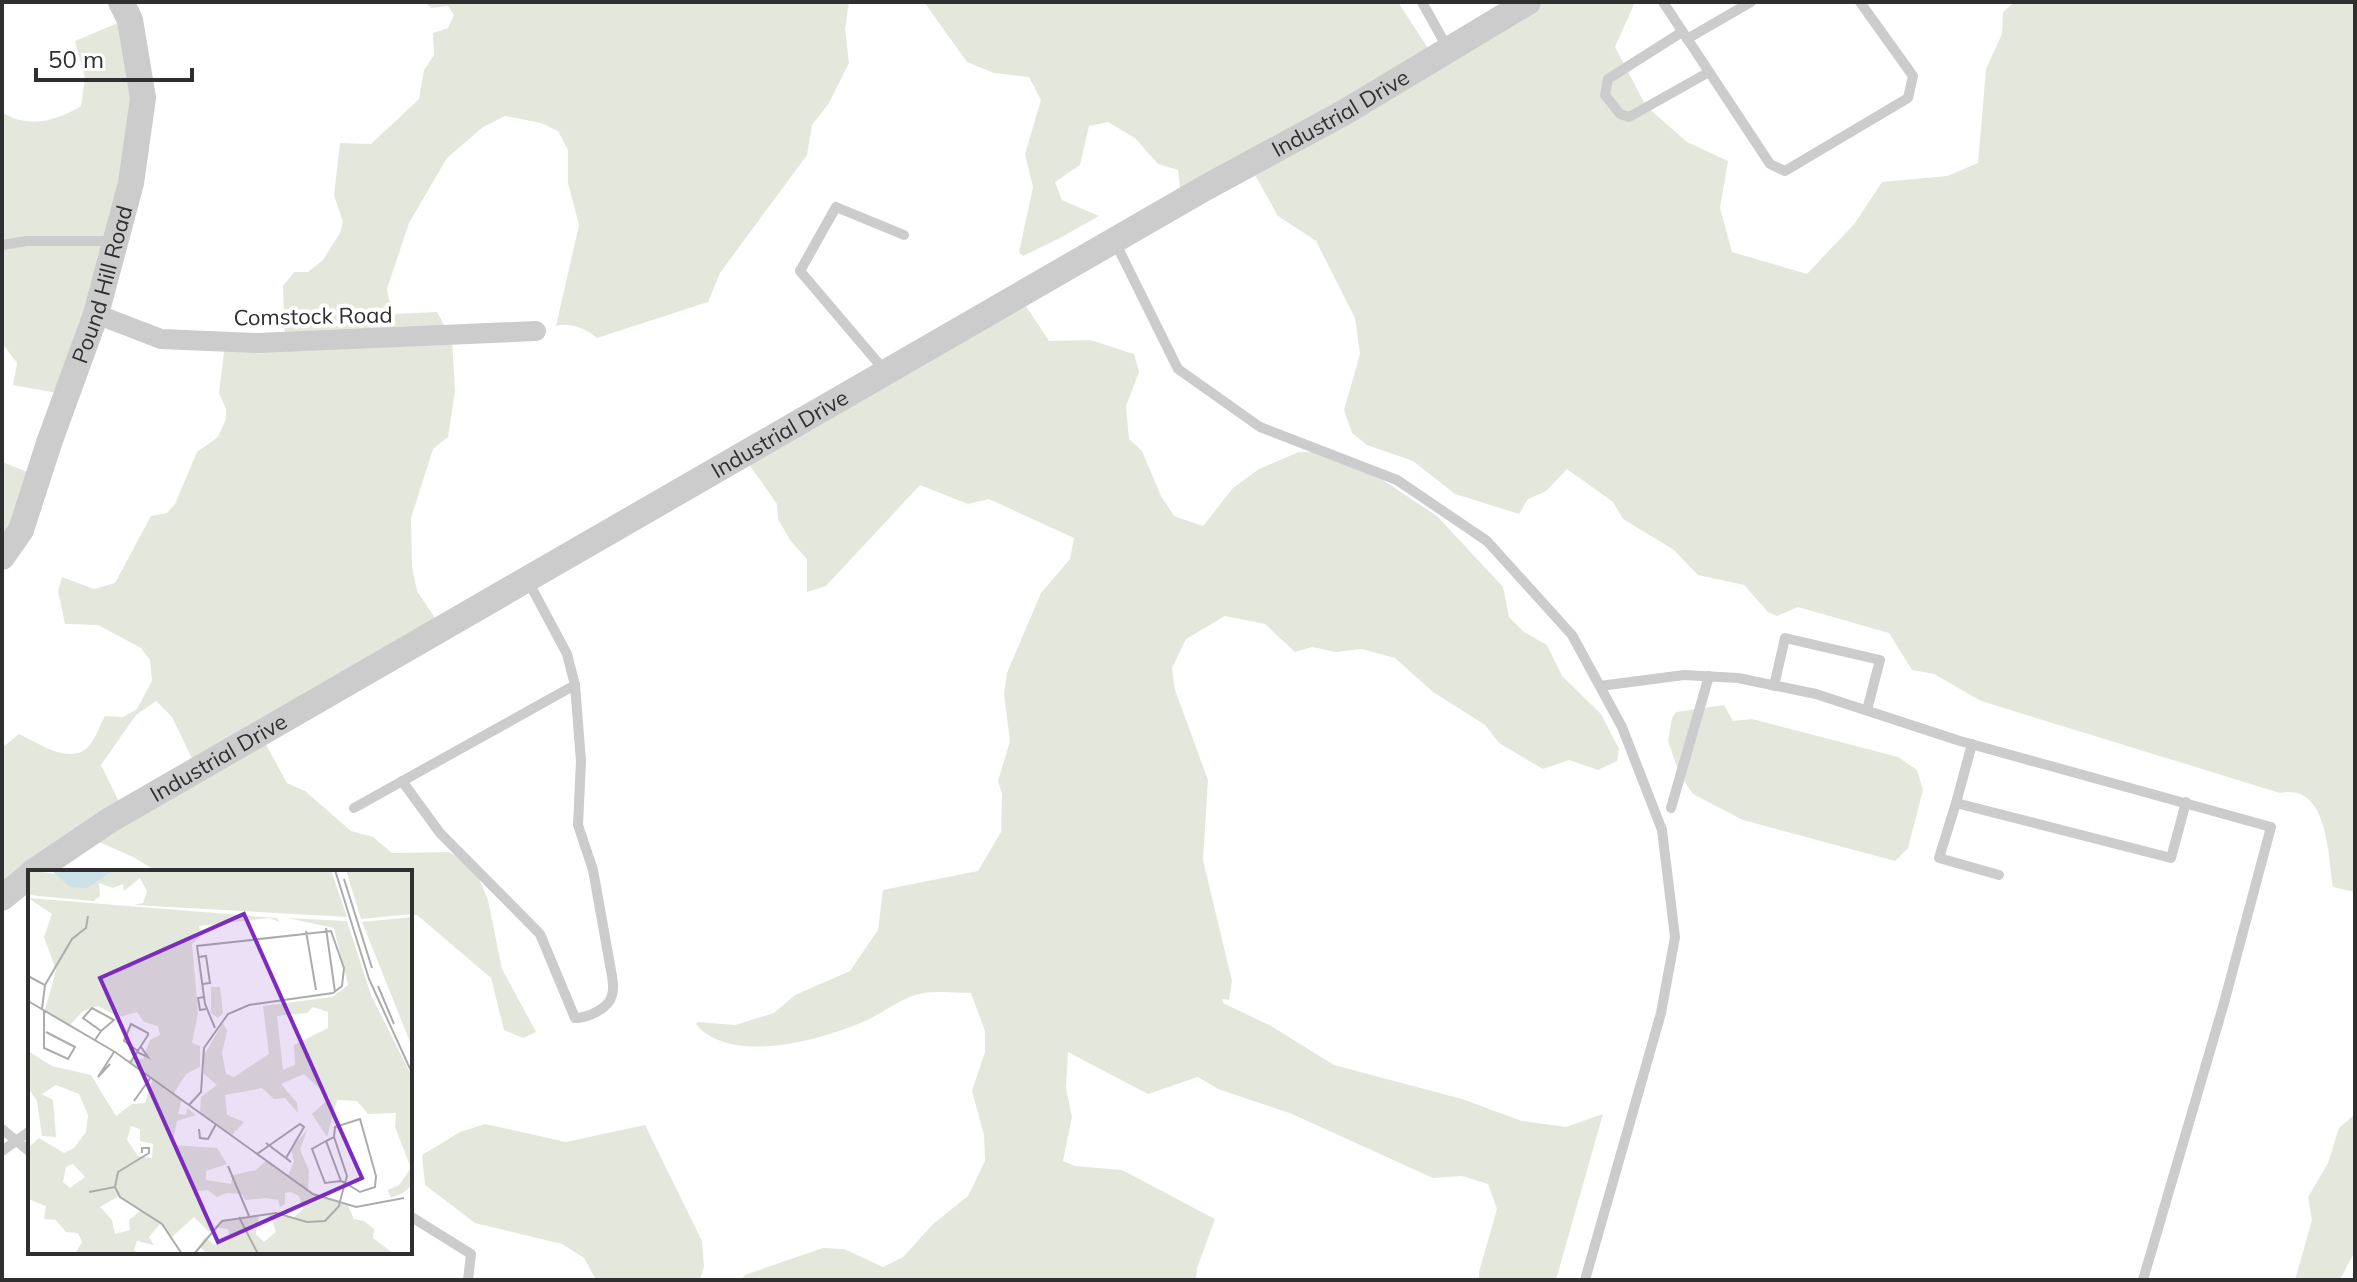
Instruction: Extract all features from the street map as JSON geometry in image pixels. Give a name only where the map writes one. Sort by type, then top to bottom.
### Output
[{"type":"street","name":"Pound Hill Road","points":[[2,557],[21,530],[96,314],[131,183],[143,98],[130,20],[121,2]]},
{"type":"street","name":"Industrial Drive","points":[[36,870],[110,820],[1205,188],[1345,112],[1528,2]]},
{"type":"street","name":"Comstock Road","points":[[96,314],[161,339],[258,343],[536,331]]},
{"type":"street","name":"Industrial Drive","points":[[2,898],[28,876]]},
{"type":"lane","points":[[1422,2],[1449,50]]},
{"type":"lane","points":[[1663,2],[1770,164],[1785,171],[1908,98],[1913,76],[1860,2]]},
{"type":"lane","points":[[1709,72],[1629,117],[1620,114],[1605,95],[1608,79],[1751,2]]},
{"type":"lane","points":[[886,373],[800,271],[836,207],[904,235]]},
{"type":"lane","points":[[2,245],[27,241],[116,241]]},
{"type":"lane","points":[[1114,241],[1178,369],[1260,427],[1397,480],[1487,541],[1572,635],[1622,727],[1662,830],[1675,937],[1661,1013],[1585,1280]]},
{"type":"lane","points":[[402,781],[440,833],[540,934],[575,1018],[584,1018],[609,1003],[614,993],[593,870],[578,825],[581,761],[575,685],[567,654],[527,579]]},
{"type":"lane","points":[[1774,686],[1785,638],[1880,660],[1867,710]]},
{"type":"lane","points":[[1600,686],[1684,675],[1738,678],[1816,694],[1972,744],[2271,827],[2224,1003],[2143,1280]]},
{"type":"lane","points":[[1671,808],[1709,676]]},
{"type":"lane","points":[[354,808],[575,685]]},
{"type":"lane","points":[[1972,744],[1939,858],[1999,875]]},
{"type":"lane","points":[[1956,803],[2171,858],[2186,802]]},
{"type":"lane","points":[[2,1129],[28,1150]]},
{"type":"lane","points":[[2,1151],[28,1132]]},
{"type":"lane","points":[[412,1217],[471,1254],[468,1280]]},
{"type":"shaded area","points":[[425,2],[849,2],[845,29],[849,63],[829,103],[812,125],[807,155],[720,273],[708,302],[597,338],[578,327],[556,326],[579,225],[568,183],[568,150],[558,131],[541,123],[505,116],[483,127],[447,158],[409,223],[387,289],[392,314],[437,312],[452,339],[455,391],[448,437],[433,449],[411,518],[412,567],[417,591],[441,627],[260,734],[287,783],[305,791],[351,831],[373,837],[392,853],[449,852],[474,867],[488,900],[502,969],[536,1032],[523,1038],[504,1030],[491,978],[417,915],[412,915],[412,870],[155,870],[88,837],[44,870],[28,870],[28,882],[2,901],[2,748],[19,734],[64,754],[82,751],[92,742],[105,716],[123,717],[137,709],[152,681],[150,660],[141,648],[98,625],[65,624],[58,591],[62,577],[94,589],[115,583],[151,516],[167,513],[175,504],[197,452],[218,437],[226,419],[226,409],[219,393],[225,343],[285,342],[283,286],[294,272],[308,272],[323,260],[340,233],[343,222],[334,195],[340,143],[371,144],[419,99],[424,70],[434,55],[433,33],[448,28],[454,15],[448,6],[431,8]],"holes":[[[156,701],[172,717],[197,769],[123,810],[101,765],[136,715]]]},
{"type":"shaded area","points":[[924,2],[1398,2],[1433,56],[1533,2],[1635,2],[1615,47],[1646,106],[1687,142],[1728,161],[1720,208],[1732,252],[1807,274],[1855,223],[1882,182],[1947,176],[1978,163],[1986,69],[2002,34],[2003,12],[2015,2],[2355,2],[2355,892],[2333,887],[2323,824],[2317,809],[2308,799],[2296,793],[2280,793],[1981,701],[1934,674],[1912,670],[1889,633],[1798,607],[1777,616],[1768,612],[1744,585],[1698,575],[1674,550],[1623,519],[1613,502],[1567,469],[1546,491],[1528,499],[1519,514],[1455,494],[1413,461],[1367,445],[1352,433],[1344,410],[1360,354],[1355,318],[1316,241],[1278,216],[1251,168],[1182,204],[1178,170],[1158,164],[1135,138],[1108,122],[1089,126],[1080,165],[1055,182],[1062,200],[1099,216],[1023,256],[1019,252],[1033,187],[1025,154],[1041,100],[1029,77],[994,73],[967,62]]},
{"type":"shaded area","points":[[127,19],[146,99],[68,395],[13,385],[17,363],[2,343],[2,112],[31,122],[62,116],[81,106],[85,78],[75,41]]},
{"type":"shaded area","points":[[1024,303],[1049,341],[1090,340],[1134,354],[1139,372],[1126,406],[1129,439],[1142,451],[1161,496],[1174,516],[1203,526],[1233,488],[1259,469],[1299,452],[1323,452],[1366,469],[1437,516],[1503,587],[1509,617],[1524,632],[1547,645],[1562,676],[1601,714],[1619,749],[1617,761],[1598,770],[1569,760],[1543,769],[1499,743],[1485,725],[1433,692],[1395,658],[1362,649],[1336,652],[1312,647],[1295,652],[1265,624],[1225,616],[1186,639],[1172,668],[1175,690],[1208,780],[1203,860],[1232,981],[1229,1000],[1222,999],[1223,1003],[1271,1026],[1334,1065],[1462,1099],[1522,1121],[1566,1127],[1603,1114],[1556,1280],[1479,1280],[1497,1209],[1488,1184],[1462,1176],[1433,1178],[1292,1114],[1218,1089],[1198,1077],[1148,1094],[1068,1052],[1066,1088],[1072,1117],[1063,1161],[1075,1166],[1122,1170],[1215,1219],[1197,1268],[1196,1280],[741,1280],[745,1275],[823,1248],[844,1249],[883,1267],[903,1257],[933,1224],[968,1196],[985,1161],[984,1135],[972,1091],[985,1052],[985,1031],[971,993],[922,993],[847,1028],[777,1045],[753,1047],[731,1044],[711,1037],[696,1024],[735,1025],[774,1013],[795,995],[850,971],[878,930],[883,890],[978,871],[1001,832],[1002,794],[998,781],[1010,741],[1004,694],[1007,673],[1041,593],[1070,559],[1074,538],[989,499],[968,504],[920,485],[826,586],[807,592],[807,559],[790,540],[778,519],[777,504],[746,460]]},
{"type":"shaded area","points":[[2,462],[35,475],[2,542]]},
{"type":"shaded area","points":[[1724,705],[1733,721],[1752,719],[1898,757],[1917,770],[1923,790],[1908,848],[1895,861],[1743,820],[1693,794],[1679,773],[1668,741],[1672,718],[1676,712]]},
{"type":"shaded area","points":[[2355,1114],[2355,1251],[2340,1280],[2295,1280],[2312,1220],[2308,1197],[2328,1163],[2339,1128]]},
{"type":"shaded area","points":[[485,1124],[566,1142],[645,1125],[702,1241],[704,1266],[700,1280],[596,1280],[584,1258],[562,1244],[475,1223],[425,1185],[422,1155],[460,1132]]}]
